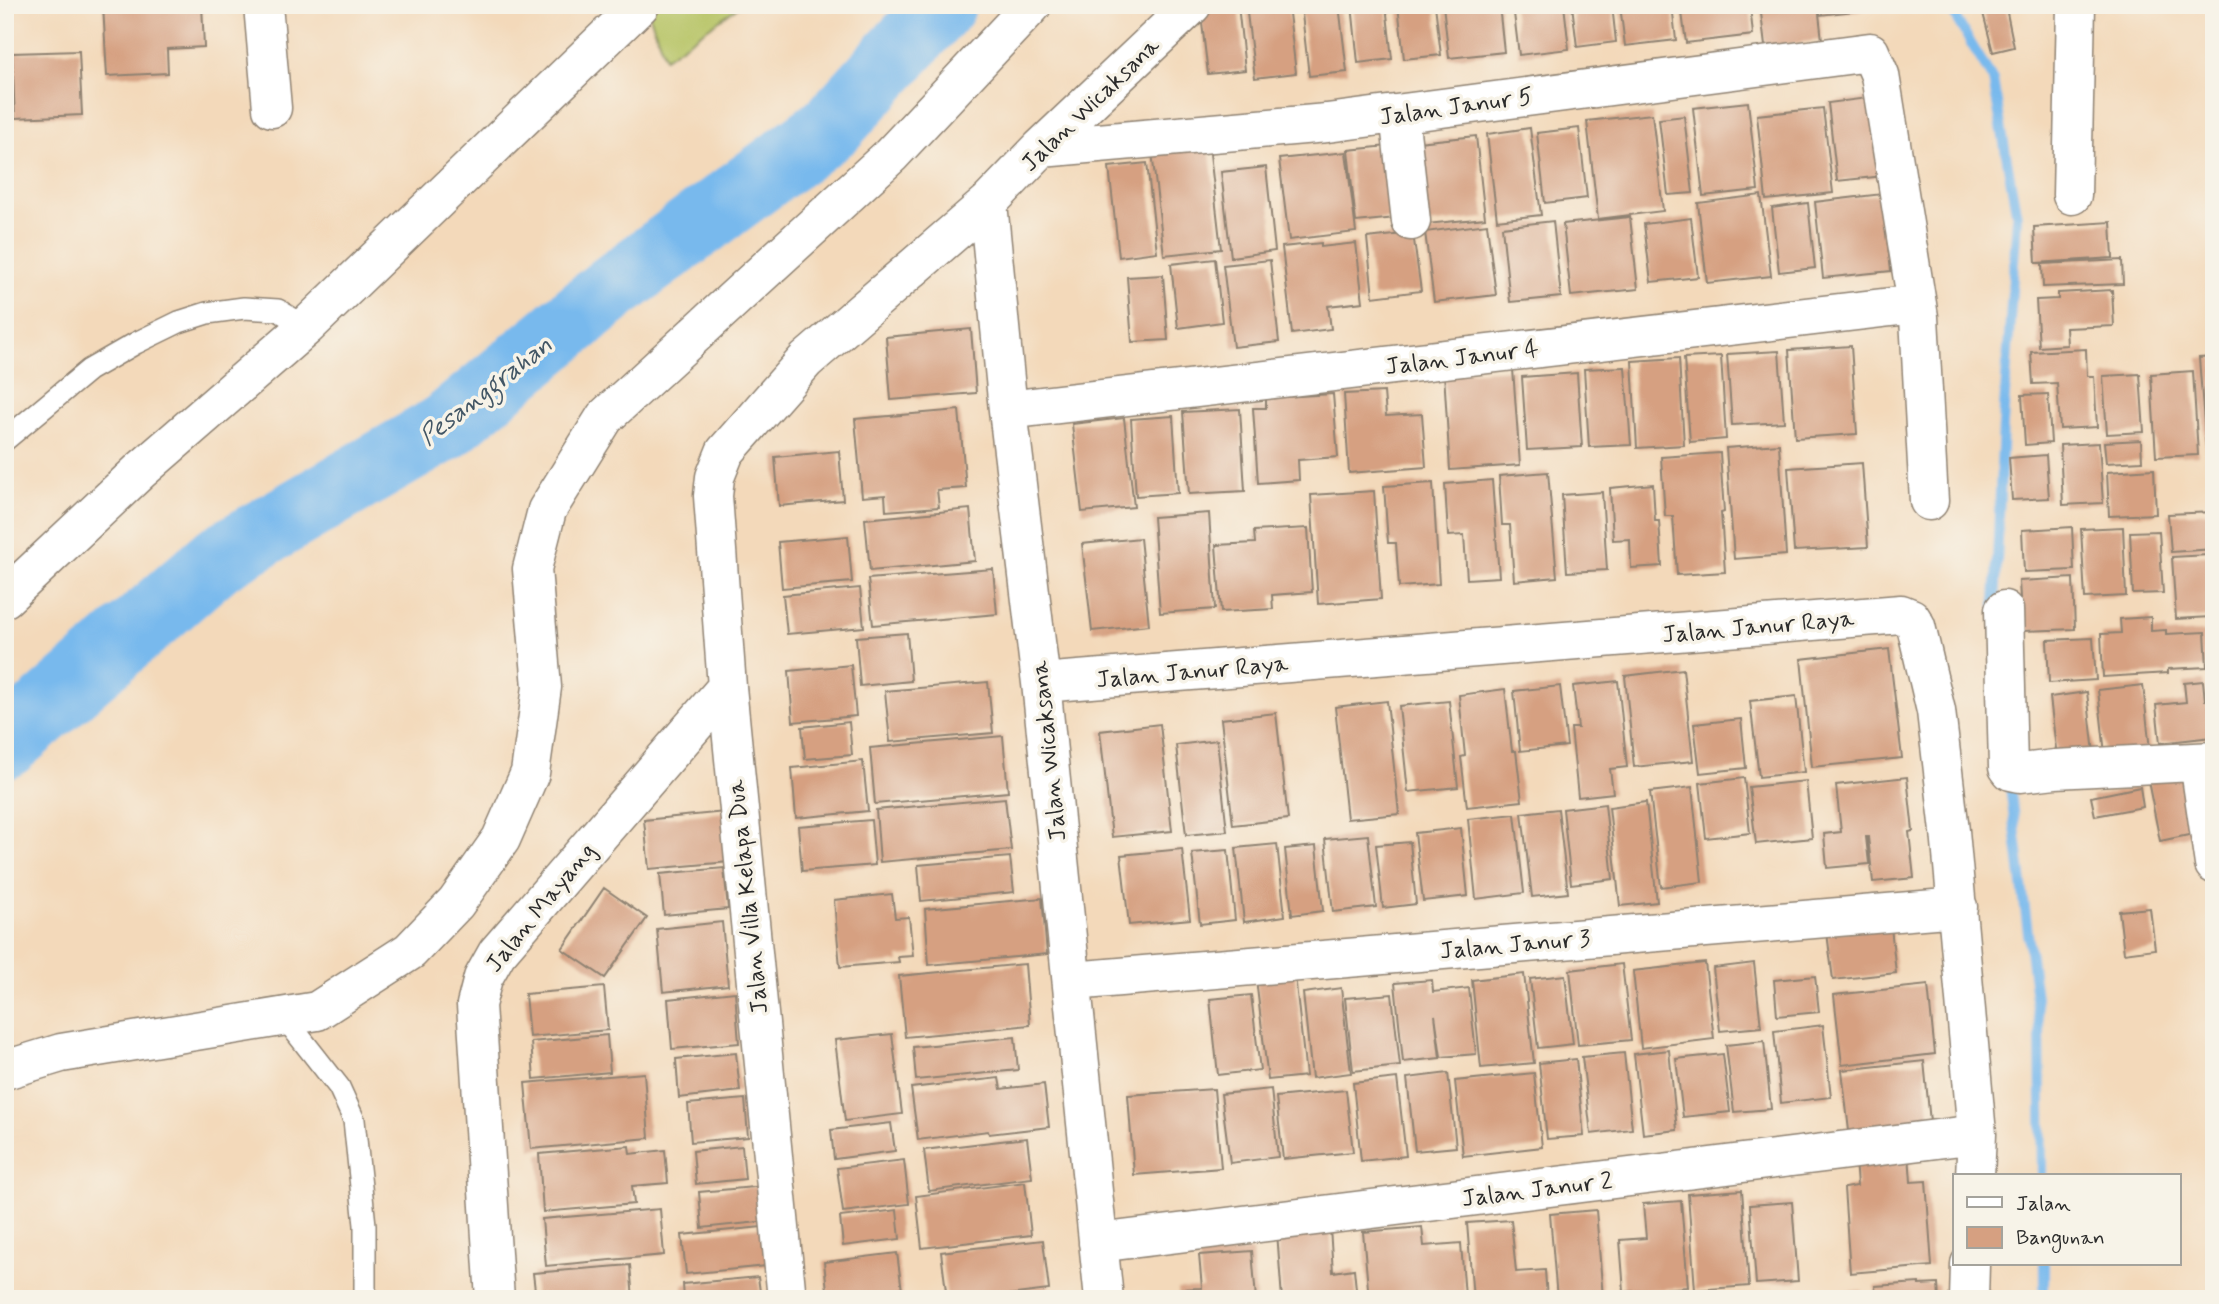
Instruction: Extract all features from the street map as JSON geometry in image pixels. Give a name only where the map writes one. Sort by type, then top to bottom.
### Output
[{"type":"street","points":[[263,5],[272,108]]},
{"type":"street","points":[[5,598],[139,471],[306,327],[640,5]]},
{"type":"street","points":[[5,1070],[61,1052],[317,1011],[410,950],[456,903],[501,839],[530,774],[542,687],[532,569],[547,510],[605,417],[891,155],[1032,5]]},
{"type":"street","name":"Jalan Wicaksana","points":[[713,496],[715,477],[725,452],[806,360],[988,203],[1041,148],[1192,5]]},
{"type":"street","points":[[2072,195],[2076,5]]},
{"type":"street","name":"Jalan Janur 5","points":[[1041,148],[1327,123],[1870,52],[1880,75],[1917,304]]},
{"type":"street","points":[[1399,114],[1411,221]]},
{"type":"street","name":"Jalan Wicaksana","points":[[988,203],[1008,410],[1041,683],[1104,1299]]},
{"type":"street","points":[[1917,304],[1929,501]]},
{"type":"street","name":"Jalan Janur 4","points":[[1008,410],[1917,304]]},
{"type":"street","name":"Jalan Villa Kelapa Dua","points":[[713,496],[727,687],[787,1299]]},
{"type":"street","points":[[2004,610],[2008,767],[2011,771],[2020,773],[2206,761],[2214,864]]},
{"type":"street","name":"Jalan Janur Raya","points":[[1041,683],[1901,614],[1911,618],[1916,626],[1936,711],[1958,906],[1977,1135],[1975,1174]]},
{"type":"street","name":"Jalan Mayang","points":[[495,1299],[476,1005],[483,978],[497,953],[727,687]]},
{"type":"street","name":"Jalan Janur 3","points":[[1072,981],[1958,906]]},
{"type":"street","name":"Jalan Janur 2","points":[[1098,1243],[1977,1135]]},
{"type":"street","points":[[1969,1299],[1970,1266]]},
{"type":"lane","points":[[5,440],[89,370],[179,322],[207,313],[244,308],[278,310],[306,327]]},
{"type":"lane","points":[[284,1017],[339,1087],[354,1120],[365,1225],[365,1299]]},
{"type":"green space","points":[[646,5],[741,5],[665,58]]},
{"type":"building","points":[[103,5],[202,5],[204,47],[167,49],[168,73],[107,76]]},
{"type":"building","points":[[1238,5],[1245,70],[1208,74],[1200,6]]},
{"type":"building","points":[[1246,5],[1288,5],[1296,73],[1255,78]]},
{"type":"building","points":[[1301,5],[1339,5],[1347,72],[1309,76]]},
{"type":"building","points":[[1352,5],[1386,5],[1392,59],[1358,63]]},
{"type":"building","points":[[1398,5],[1435,5],[1441,55],[1404,59]]},
{"type":"building","points":[[1443,5],[1499,5],[1504,52],[1449,58]]},
{"type":"building","points":[[1513,5],[1564,5],[1569,49],[1519,55]]},
{"type":"building","points":[[1572,5],[1612,5],[1616,42],[1577,47]]},
{"type":"building","points":[[1620,5],[1672,5],[1676,40],[1625,46]]},
{"type":"building","points":[[1681,5],[1750,5],[1753,35],[1686,43]]},
{"type":"building","points":[[1760,5],[1818,5],[1822,40],[1765,46]]},
{"type":"building","points":[[1819,5],[1864,5],[1865,10],[1820,15]]},
{"type":"building","points":[[2006,8],[2014,47],[1993,52],[1983,13]]},
{"type":"building","points":[[79,51],[82,115],[15,118],[12,53]]},
{"type":"building","points":[[1875,97],[1884,176],[1837,181],[1828,103]]},
{"type":"building","points":[[1748,102],[1758,190],[1703,196],[1693,108]]},
{"type":"building","points":[[1823,108],[1833,193],[1766,200],[1757,115]]},
{"type":"building","points":[[1652,114],[1663,211],[1598,219],[1587,121]]},
{"type":"building","points":[[1684,116],[1693,193],[1668,195],[1659,119]]},
{"type":"building","points":[[1530,128],[1541,215],[1497,220],[1487,134]]},
{"type":"building","points":[[1579,128],[1587,198],[1545,203],[1537,133]]},
{"type":"building","points":[[1476,136],[1485,218],[1427,224],[1418,142]]},
{"type":"building","points":[[1209,145],[1221,249],[1164,255],[1152,152]]},
{"type":"building","points":[[1398,145],[1406,217],[1356,222],[1348,150]]},
{"type":"building","points":[[1346,152],[1356,232],[1289,240],[1279,159]]},
{"type":"building","points":[[1147,163],[1157,252],[1119,257],[1109,167]]},
{"type":"building","points":[[1266,167],[1275,251],[1231,257],[1221,172]]},
{"type":"building","points":[[1882,194],[1891,271],[1823,278],[1815,202]]},
{"type":"building","points":[[1761,195],[1771,276],[1707,283],[1698,203]]},
{"type":"building","points":[[1808,203],[1815,268],[1779,272],[1772,208]]},
{"type":"building","points":[[1630,217],[1638,289],[1571,296],[1563,224]]},
{"type":"building","points":[[1691,218],[1698,277],[1651,282],[1644,224]]},
{"type":"building","points":[[1553,221],[1561,297],[1510,302],[1502,227]]},
{"type":"building","points":[[2111,222],[2113,258],[2036,263],[2034,227]]},
{"type":"building","points":[[1487,224],[1496,295],[1434,302],[1425,232]]},
{"type":"building","points":[[1413,233],[1421,291],[1373,297],[1367,238]]},
{"type":"building","points":[[1321,243],[1321,247],[1356,243],[1363,302],[1328,306],[1331,329],[1292,334],[1282,247]]},
{"type":"building","points":[[1215,259],[1222,322],[1178,328],[1171,264]]},
{"type":"building","points":[[1270,260],[1279,342],[1233,347],[1223,265]]},
{"type":"building","points":[[2122,260],[2123,284],[2043,287],[2042,264]]},
{"type":"building","points":[[1163,275],[1168,340],[1132,342],[1127,277]]},
{"type":"building","points":[[2112,290],[2114,326],[2066,328],[2067,345],[2039,347],[2036,300],[2058,299],[2058,293]]},
{"type":"building","points":[[971,329],[976,393],[891,400],[886,337]]},
{"type":"building","points":[[1851,346],[1857,434],[1795,438],[1789,350]]},
{"type":"building","points":[[2086,349],[2087,376],[2094,376],[2097,427],[2060,429],[2057,383],[2033,384],[2031,352]]},
{"type":"building","points":[[1779,351],[1784,422],[1732,425],[1727,354]]},
{"type":"building","points":[[1721,356],[1726,439],[1690,442],[1684,358]]},
{"type":"building","points":[[2214,357],[2214,461],[2207,461],[2199,358]]},
{"type":"building","points":[[1679,358],[1684,445],[1637,448],[1632,361]]},
{"type":"building","points":[[1625,367],[1631,445],[1589,447],[1584,369]]},
{"type":"building","points":[[1513,369],[1520,465],[1450,470],[1444,373]]},
{"type":"building","points":[[2193,371],[2198,455],[2156,457],[2151,374]]},
{"type":"building","points":[[1577,373],[1582,447],[1527,450],[1522,377]]},
{"type":"building","points":[[2140,374],[2144,432],[2107,434],[2103,376]]},
{"type":"building","points":[[1384,392],[1386,416],[1422,414],[1426,467],[1349,473],[1344,394]]},
{"type":"building","points":[[1333,394],[1338,457],[1298,460],[1299,480],[1258,483],[1253,408],[1266,408],[1266,398]]},
{"type":"building","points":[[2048,394],[2051,443],[2025,445],[2022,395]]},
{"type":"building","points":[[1240,409],[1245,491],[1189,494],[1183,412]]},
{"type":"building","points":[[959,410],[966,488],[937,490],[939,507],[886,511],[885,495],[862,497],[855,419]]},
{"type":"building","points":[[1173,416],[1178,493],[1136,496],[1131,419]]},
{"type":"building","points":[[1124,418],[1134,507],[1082,512],[1072,424]]},
{"type":"building","points":[[2141,440],[2142,461],[2106,463],[2104,442]]},
{"type":"building","points":[[2099,443],[2103,503],[2063,505],[2060,445]]},
{"type":"building","points":[[1779,444],[1786,555],[1734,559],[1726,448]]},
{"type":"building","points":[[839,451],[843,500],[779,506],[775,457]]},
{"type":"building","points":[[1720,453],[1725,572],[1677,575],[1673,516],[1665,516],[1661,457]]},
{"type":"building","points":[[2046,455],[2049,498],[2012,500],[2009,458]]},
{"type":"building","points":[[1862,463],[1868,547],[1794,551],[1788,468]]},
{"type":"building","points":[[2154,469],[2156,514],[2109,516],[2107,472]]},
{"type":"building","points":[[1548,472],[1557,577],[1514,581],[1510,525],[1502,525],[1499,476]]},
{"type":"building","points":[[1492,480],[1499,577],[1467,579],[1464,535],[1448,536],[1445,484]]},
{"type":"building","points":[[1433,483],[1439,584],[1399,587],[1396,543],[1388,543],[1384,486]]},
{"type":"building","points":[[1653,484],[1662,566],[1631,568],[1630,539],[1613,540],[1610,488]]},
{"type":"building","points":[[1374,491],[1381,599],[1318,604],[1311,495]]},
{"type":"building","points":[[1602,492],[1607,570],[1567,572],[1562,495]]},
{"type":"building","points":[[970,509],[975,561],[870,571],[865,519]]},
{"type":"building","points":[[2214,512],[2214,549],[2171,552],[2168,514]]},
{"type":"building","points":[[1209,513],[1215,609],[1160,613],[1153,517]]},
{"type":"building","points":[[2072,527],[2074,570],[2024,572],[2022,530]]},
{"type":"building","points":[[2123,527],[2126,596],[2085,598],[2081,529]]},
{"type":"building","points":[[1308,528],[1312,592],[1272,595],[1273,609],[1221,612],[1216,545],[1255,543],[1254,531]]},
{"type":"building","points":[[2159,531],[2163,593],[2133,594],[2130,532]]},
{"type":"building","points":[[848,536],[852,582],[782,588],[778,542]]},
{"type":"building","points":[[1140,538],[1149,625],[1092,631],[1082,544]]},
{"type":"building","points":[[2208,555],[2211,617],[2176,619],[2172,557]]},
{"type":"building","points":[[993,569],[997,614],[873,625],[868,579]]},
{"type":"building","points":[[2073,578],[2075,629],[2022,631],[2019,581]]},
{"type":"building","points":[[860,588],[864,627],[787,634],[783,595]]},
{"type":"building","points":[[2151,617],[2151,631],[2166,630],[2166,634],[2205,632],[2207,667],[2168,669],[2168,673],[2103,677],[2101,634],[2121,633],[2120,619]]},
{"type":"building","points":[[907,633],[911,681],[860,686],[856,637]]},
{"type":"building","points":[[2093,638],[2096,680],[2049,683],[2047,640]]},
{"type":"building","points":[[1889,649],[1902,758],[1812,767],[1801,659]]},
{"type":"building","points":[[851,665],[856,716],[793,722],[789,671]]},
{"type":"building","points":[[1683,669],[1693,761],[1634,767],[1625,676]]},
{"type":"building","points":[[1618,681],[1627,767],[1610,769],[1613,793],[1578,797],[1571,728],[1578,728],[1573,686]]},
{"type":"building","points":[[2203,681],[2212,737],[2160,743],[2156,705],[2186,702],[2184,683]]},
{"type":"building","points":[[988,682],[993,733],[890,742],[885,691]]},
{"type":"building","points":[[2143,685],[2150,750],[2105,754],[2098,690]]},
{"type":"building","points":[[1560,686],[1567,746],[1520,751],[1514,691]]},
{"type":"building","points":[[1505,689],[1512,751],[1516,751],[1522,801],[1467,807],[1461,757],[1465,756],[1459,695]]},
{"type":"building","points":[[2087,692],[2095,762],[2058,766],[2050,697]]},
{"type":"building","points":[[1796,696],[1804,772],[1759,777],[1750,701]]},
{"type":"building","points":[[1387,701],[1399,814],[1347,819],[1335,707]]},
{"type":"building","points":[[1449,701],[1458,787],[1408,792],[1399,706]]},
{"type":"building","points":[[1276,713],[1288,819],[1233,825],[1221,719]]},
{"type":"building","points":[[1741,719],[1746,768],[1700,773],[1694,724]]},
{"type":"building","points":[[849,722],[852,755],[805,759],[802,727]]},
{"type":"building","points":[[1160,724],[1172,831],[1112,837],[1100,731]]},
{"type":"building","points":[[1003,736],[1008,792],[875,804],[870,748]]},
{"type":"building","points":[[1217,740],[1227,831],[1186,835],[1176,745]]},
{"type":"building","points":[[863,761],[868,811],[796,818],[792,768]]},
{"type":"building","points":[[2192,773],[2203,832],[2160,841],[2148,781]]},
{"type":"building","points":[[1907,777],[1913,831],[1909,832],[1914,878],[1873,882],[1868,837],[1869,864],[1827,868],[1824,834],[1841,832],[1836,785]]},
{"type":"building","points":[[1744,778],[1750,833],[1706,838],[1700,783]]},
{"type":"building","points":[[1806,781],[1812,838],[1756,844],[1749,787]]},
{"type":"building","points":[[1692,787],[1702,882],[1661,887],[1650,792]]},
{"type":"building","points":[[2140,787],[2143,807],[2095,816],[2091,797]]},
{"type":"building","points":[[1005,798],[1011,850],[880,862],[876,810]]},
{"type":"building","points":[[1646,802],[1657,902],[1620,906],[1609,807]]},
{"type":"building","points":[[1605,804],[1613,879],[1571,884],[1563,809]]},
{"type":"building","points":[[1558,809],[1568,893],[1532,897],[1522,813]]},
{"type":"building","points":[[725,812],[729,862],[649,869],[644,820]]},
{"type":"building","points":[[1515,814],[1524,893],[1476,899],[1468,819]]},
{"type":"building","points":[[871,820],[875,865],[802,871],[798,826]]},
{"type":"building","points":[[1461,828],[1468,896],[1423,901],[1415,833]]},
{"type":"building","points":[[1368,835],[1376,907],[1333,912],[1325,839]]},
{"type":"building","points":[[1410,842],[1416,904],[1383,908],[1376,845]]},
{"type":"building","points":[[1277,844],[1285,916],[1244,922],[1236,848]]},
{"type":"building","points":[[1316,846],[1323,911],[1292,915],[1285,849]]},
{"type":"building","points":[[1182,849],[1190,919],[1129,925],[1121,855]]},
{"type":"building","points":[[1228,850],[1235,920],[1200,924],[1192,853]]},
{"type":"building","points":[[1010,857],[1014,892],[921,901],[918,865]]},
{"type":"building","points":[[724,868],[728,909],[664,915],[660,874]]},
{"type":"building","points":[[604,888],[647,918],[605,978],[562,949]]},
{"type":"building","points":[[892,894],[895,918],[909,917],[913,956],[898,957],[899,962],[840,967],[834,900]]},
{"type":"building","points":[[1042,898],[1047,954],[929,965],[925,909]]},
{"type":"building","points":[[2150,908],[2155,949],[2124,953],[2119,911]]},
{"type":"building","points":[[722,922],[728,985],[663,992],[657,929]]},
{"type":"building","points":[[1891,927],[1896,973],[1833,980],[1827,933]]},
{"type":"building","points":[[1705,963],[1714,1039],[1641,1048],[1633,971]]},
{"type":"building","points":[[1754,963],[1761,1027],[1720,1031],[1713,968]]},
{"type":"building","points":[[1025,964],[1030,1025],[905,1037],[899,976]]},
{"type":"building","points":[[1622,964],[1631,1040],[1578,1045],[1570,970]]},
{"type":"building","points":[[1524,974],[1534,1063],[1481,1068],[1472,980]]},
{"type":"building","points":[[1295,975],[1306,1076],[1268,1080],[1256,979]]},
{"type":"building","points":[[1565,975],[1573,1044],[1538,1048],[1530,979]]},
{"type":"building","points":[[1815,976],[1819,1012],[1777,1016],[1774,980]]},
{"type":"building","points":[[1432,980],[1433,992],[1469,988],[1476,1054],[1441,1057],[1435,1015],[1440,1058],[1403,1062],[1395,983]]},
{"type":"building","points":[[1928,985],[1935,1054],[1842,1065],[1834,995]]},
{"type":"building","points":[[604,987],[608,1030],[529,1037],[525,994]]},
{"type":"building","points":[[1341,988],[1351,1073],[1312,1078],[1303,993]]},
{"type":"building","points":[[735,992],[739,1043],[672,1049],[668,999]]},
{"type":"building","points":[[1392,994],[1400,1066],[1353,1071],[1345,998]]},
{"type":"building","points":[[1251,995],[1260,1070],[1218,1075],[1210,999]]},
{"type":"building","points":[[1823,1025],[1831,1097],[1781,1103],[1774,1031]]},
{"type":"building","points":[[892,1034],[902,1114],[845,1121],[835,1040]]},
{"type":"building","points":[[607,1035],[610,1072],[534,1079],[531,1042]]},
{"type":"building","points":[[1015,1037],[1018,1070],[916,1080],[913,1047]]},
{"type":"building","points":[[1764,1041],[1771,1109],[1734,1112],[1726,1045]]},
{"type":"building","points":[[1669,1050],[1677,1130],[1643,1134],[1634,1054]]},
{"type":"building","points":[[736,1053],[740,1091],[679,1098],[676,1059]]},
{"type":"building","points":[[1624,1053],[1632,1129],[1591,1134],[1582,1057]]},
{"type":"building","points":[[1723,1054],[1730,1112],[1683,1117],[1676,1059]]},
{"type":"building","points":[[1576,1059],[1584,1136],[1547,1139],[1539,1063]]},
{"type":"building","points":[[1924,1061],[1930,1122],[1849,1131],[1842,1070]]},
{"type":"building","points":[[644,1073],[649,1138],[531,1149],[525,1083]]},
{"type":"building","points":[[1448,1073],[1456,1147],[1415,1151],[1407,1078]]},
{"type":"building","points":[[1534,1073],[1542,1147],[1463,1156],[1455,1081]]},
{"type":"building","points":[[999,1078],[1001,1089],[1044,1084],[1049,1127],[918,1140],[911,1088]]},
{"type":"building","points":[[1397,1078],[1406,1156],[1361,1161],[1353,1083]]},
{"type":"building","points":[[1214,1089],[1221,1168],[1134,1175],[1128,1095]]},
{"type":"building","points":[[1271,1089],[1278,1157],[1230,1163],[1221,1094]]},
{"type":"building","points":[[1346,1090],[1353,1152],[1283,1159],[1276,1097]]},
{"type":"building","points":[[745,1099],[748,1137],[691,1142],[688,1104]]},
{"type":"building","points":[[891,1123],[895,1151],[834,1159],[831,1130]]},
{"type":"building","points":[[1027,1138],[1032,1178],[929,1191],[924,1150]]},
{"type":"building","points":[[629,1146],[630,1154],[665,1150],[668,1183],[632,1186],[634,1204],[543,1212],[539,1154]]},
{"type":"building","points":[[742,1146],[745,1179],[696,1184],[693,1151]]},
{"type":"building","points":[[1909,1154],[1911,1182],[1926,1181],[1932,1266],[1850,1273],[1844,1188],[1857,1186],[1855,1159]]},
{"type":"building","points":[[904,1160],[909,1204],[843,1212],[837,1168]]},
{"type":"building","points":[[1025,1182],[1031,1235],[922,1248],[916,1196]]},
{"type":"building","points":[[765,1186],[768,1221],[702,1228],[699,1192]]},
{"type":"building","points":[[1742,1190],[1749,1286],[1695,1290],[1688,1194]]},
{"type":"building","points":[[1681,1201],[1688,1287],[1624,1292],[1620,1240],[1646,1238],[1643,1204]]},
{"type":"building","points":[[1792,1202],[1798,1281],[1756,1284],[1750,1205]]},
{"type":"building","points":[[660,1209],[664,1255],[546,1266],[542,1219]]},
{"type":"building","points":[[897,1210],[900,1239],[843,1246],[840,1217]]},
{"type":"building","points":[[1596,1210],[1603,1298],[1557,1299],[1550,1214]]},
{"type":"building","points":[[1511,1220],[1516,1272],[1545,1270],[1547,1299],[1473,1299],[1467,1223]]},
{"type":"building","points":[[773,1226],[776,1265],[686,1274],[682,1235]]},
{"type":"building","points":[[1422,1227],[1424,1246],[1461,1243],[1465,1297],[1369,1299],[1363,1232]]},
{"type":"building","points":[[1330,1228],[1333,1272],[1354,1269],[1357,1299],[1282,1299],[1277,1232]]},
{"type":"building","points":[[1043,1240],[1049,1290],[976,1299],[947,1299],[941,1252]]},
{"type":"building","points":[[1252,1251],[1256,1299],[1179,1299],[1178,1289],[1202,1288],[1199,1255]]},
{"type":"building","points":[[897,1253],[903,1298],[828,1299],[824,1262]]},
{"type":"building","points":[[630,1265],[633,1299],[536,1299],[533,1273]]},
{"type":"building","points":[[758,1277],[761,1299],[684,1299],[683,1284]]},
{"type":"building","points":[[1938,1284],[1939,1299],[1876,1299],[1875,1286]]},
{"type":"building","points":[[1862,1290],[1863,1299],[1815,1299],[1815,1294]]},
{"type":"waterway","name":"Pesanggrahan","points":[[5,745],[218,559],[444,428],[614,287],[832,126],[942,5]]},
{"type":"waterway","points":[[1948,5],[1993,80],[2017,217],[2003,424],[1995,606]]},
{"type":"waterway","points":[[2009,778],[2040,1031],[2042,1174]]},
{"type":"waterway","points":[[2044,1266],[2044,1299]]}]
